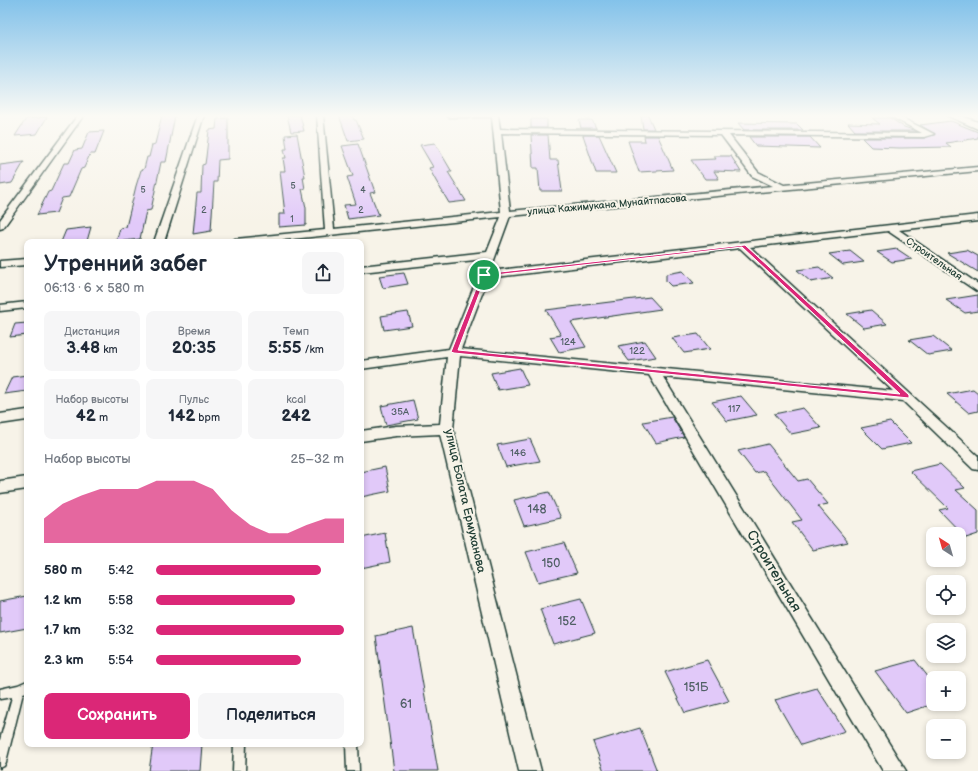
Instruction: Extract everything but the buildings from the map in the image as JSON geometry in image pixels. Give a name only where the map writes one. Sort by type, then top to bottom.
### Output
[{"type":"street","points":[[0,226],[55,151]]},
{"type":"street","points":[[160,239],[189,151]]},
{"type":"street","points":[[323,151],[330,232]]},
{"type":"street","name":"улица Болата Ермуханова","points":[[498,151],[505,214],[484,275],[454,352],[446,429],[530,771]]},
{"type":"street","points":[[737,151],[755,174],[783,188]]},
{"type":"street","name":"улица Кажимукана Мунайтпасова","points":[[264,239],[505,214],[978,169]]},
{"type":"street","points":[[484,275],[978,218]]},
{"type":"street","name":"Строительная","points":[[891,229],[978,289]]},
{"type":"street","points":[[743,246],[907,397],[978,465]]},
{"type":"street","points":[[364,269],[491,255]]},
{"type":"street","points":[[0,264],[24,262]]},
{"type":"street","points":[[0,308],[24,305]]},
{"type":"street","points":[[364,365],[454,352],[907,397]]},
{"type":"street","name":"Строительная","points":[[653,371],[895,771]]},
{"type":"street","points":[[1,420],[24,416]]},
{"type":"street","points":[[364,436],[396,431],[446,429]]},
{"type":"street","points":[[0,487],[24,483]]},
{"type":"lane","points":[[0,694],[23,688]]},
{"type":"lane","points":[[0,762],[23,688]]},
{"type":"lane","points":[[239,771],[240,747]]},
{"type":"lane","points":[[352,747],[353,771]]},
{"type":"route","points":[[743,246],[907,397],[454,352],[484,275],[743,246]]}]
